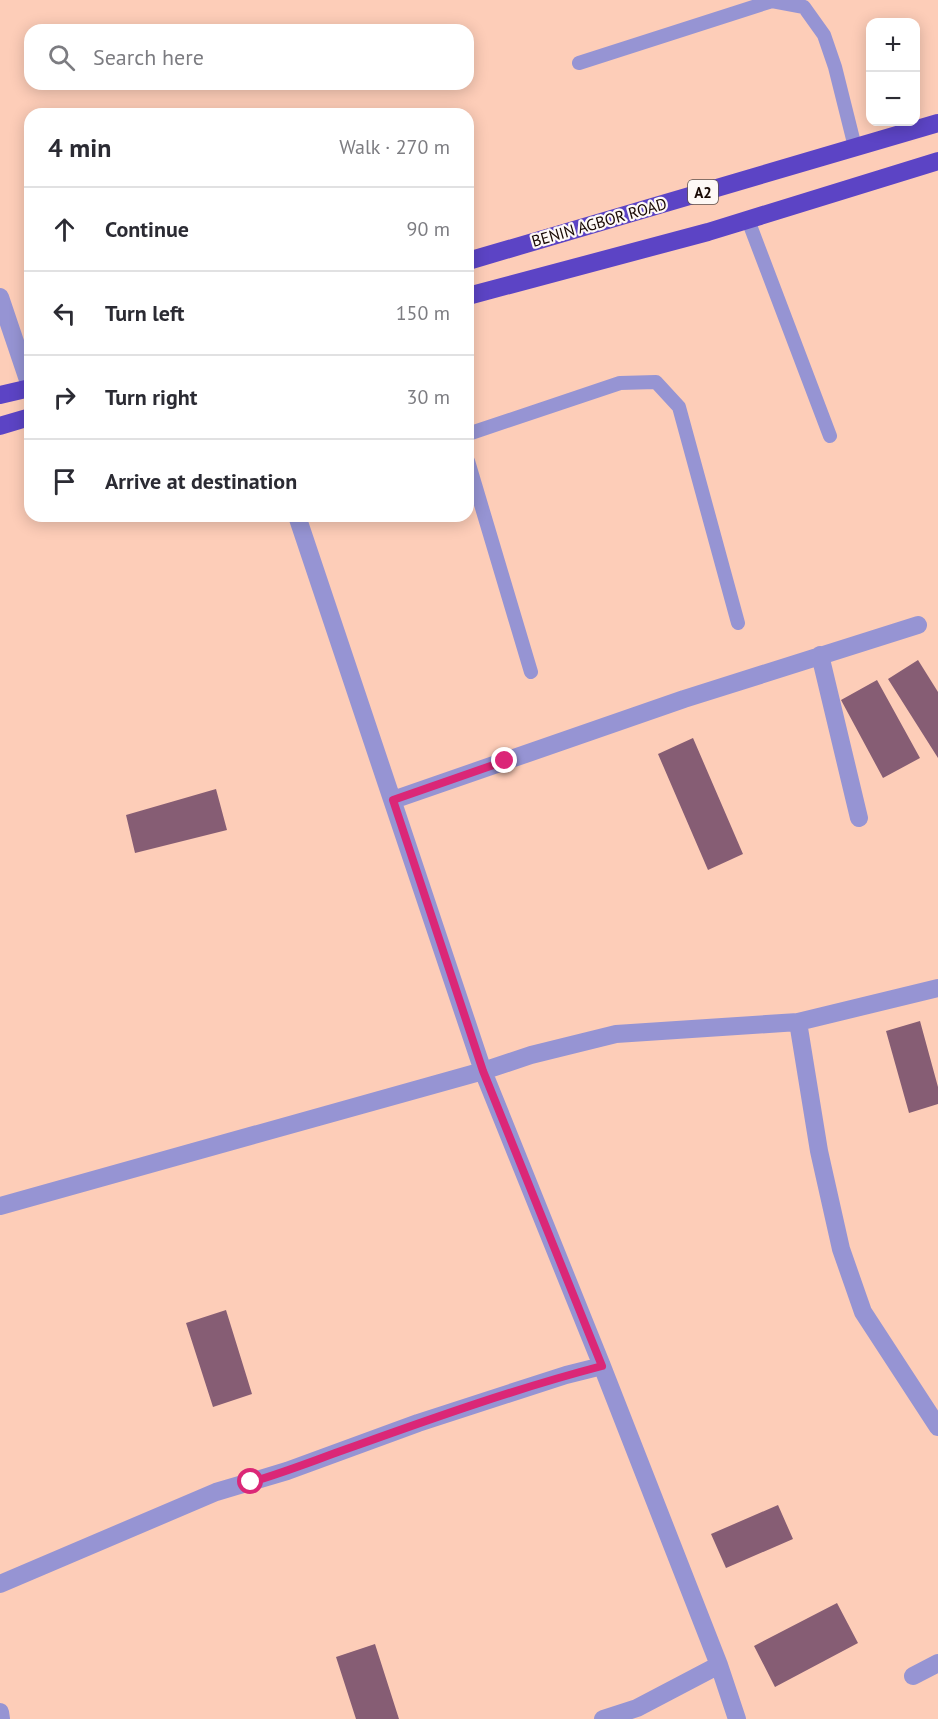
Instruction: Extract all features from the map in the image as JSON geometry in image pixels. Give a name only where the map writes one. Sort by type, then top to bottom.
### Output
[{"type":"highway","name":"BENIN AGBOR ROAD","points":[[474,259],[938,123]]},
{"type":"highway","name":"A2","points":[[474,294],[708,232],[938,162]]},
{"type":"highway","points":[[0,395],[24,388]]},
{"type":"highway","points":[[0,426],[24,419]]},
{"type":"street","points":[[0,297],[24,368]]},
{"type":"street","points":[[299,522],[483,1071],[602,1366],[737,1719]]},
{"type":"street","points":[[393,800],[684,699],[819,654],[918,625]]},
{"type":"street","points":[[819,654],[859,818]]},
{"type":"street","points":[[0,1206],[483,1071],[531,1055],[616,1034],[798,1022],[938,988]]},
{"type":"street","points":[[798,1022],[819,1151],[845,1259],[863,1312],[938,1427]]},
{"type":"street","points":[[0,1584],[216,1492],[287,1471],[418,1423],[566,1375],[602,1366]]},
{"type":"street","points":[[913,1676],[938,1663]]},
{"type":"street","points":[[603,1719],[637,1708],[718,1665]]},
{"type":"street","points":[[0,1712],[1,1719]]},
{"type":"lane","points":[[579,63],[772,1],[804,7],[824,35],[835,67],[855,147]]},
{"type":"lane","points":[[748,220],[830,436]]},
{"type":"lane","points":[[474,432],[620,383],[656,382],[679,407],[738,623]]},
{"type":"lane","points":[[474,481],[531,672]]},
{"type":"building","points":[[918,660],[938,692],[938,758],[888,679]]},
{"type":"building","points":[[877,680],[920,758],[883,778],[841,700]]},
{"type":"building","points":[[693,738],[743,854],[708,870],[658,754]]},
{"type":"building","points":[[216,789],[227,830],[135,853],[126,815]]},
{"type":"building","points":[[920,1021],[938,1087],[938,1104],[909,1113],[886,1031]]},
{"type":"building","points":[[226,1310],[252,1394],[213,1407],[186,1323]]},
{"type":"building","points":[[778,1505],[793,1539],[726,1568],[711,1534]]},
{"type":"building","points":[[837,1603],[858,1643],[775,1687],[754,1646]]},
{"type":"building","points":[[375,1644],[399,1719],[356,1719],[336,1657]]},
{"type":"route","points":[[251,1482],[418,1423],[566,1375],[602,1366],[483,1071],[393,800],[505,761]]}]
